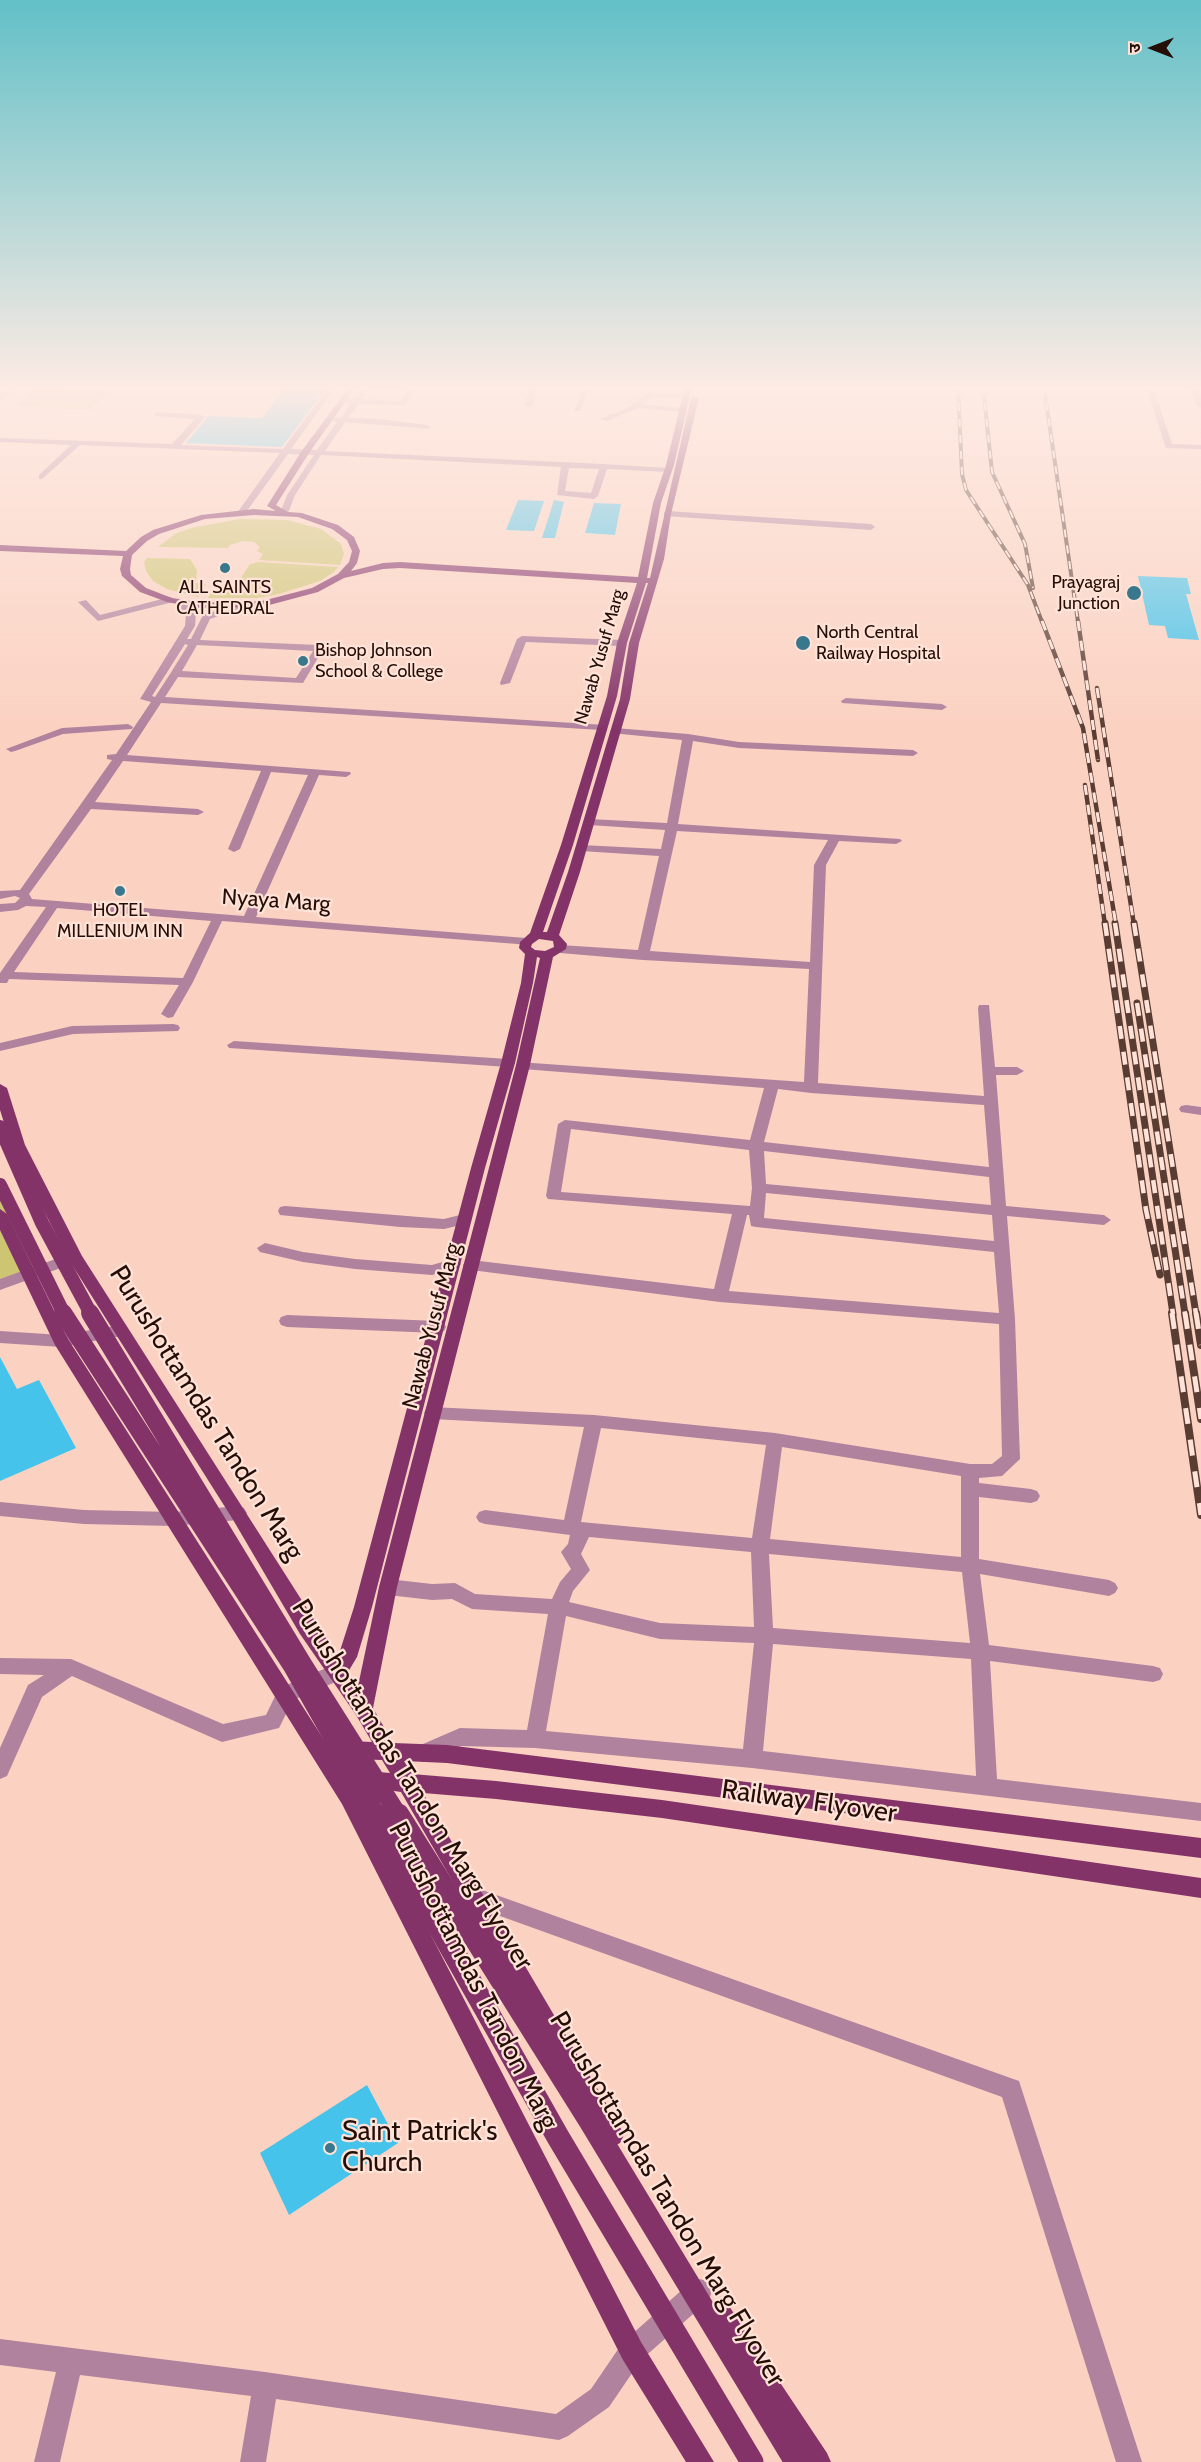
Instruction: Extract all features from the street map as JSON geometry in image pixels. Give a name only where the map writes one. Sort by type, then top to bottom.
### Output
[{"type":"main road","points":[[272,502],[270,506],[335,527],[351,539],[355,548],[368,558],[400,565]]},
{"type":"main road","name":"Nawab Yusuf Marg","points":[[363,1708],[388,1587],[471,1265],[540,947],[567,845],[612,696],[622,643],[642,581],[657,502]]},
{"type":"main road","name":"Nawab Yusuf Marg","points":[[540,947],[552,936],[581,848],[625,699],[634,643],[654,581],[670,502]]},
{"type":"main road","points":[[241,513],[259,505]]},
{"type":"main road","points":[[299,515],[241,513],[204,517],[171,526],[144,539],[128,554],[124,569],[134,584],[149,593],[181,603],[238,606],[262,604],[298,596],[330,583],[341,576],[353,563],[355,548]]},
{"type":"main road","points":[[0,548],[128,554]]},
{"type":"main road","points":[[341,576],[383,566],[400,565],[654,581]]},
{"type":"main road","name":"Nawab Yusuf Marg","points":[[338,1672],[348,1657],[354,1641],[438,1327],[464,1219],[515,1064]]},
{"type":"main road","name":"Purushottamdas Tandon Marg","points":[[0,1088],[18,1145],[75,1257],[238,1513],[282,1589],[363,1708],[702,2289],[818,2462]]},
{"type":"main road","name":"Purushottamdas Tandon Marg Flyover","points":[[0,1127],[33,1203],[76,1290],[303,1664],[590,2121],[796,2462]]},
{"type":"main road","name":"Purushottamdas Tandon Marg Flyover","points":[[0,1185],[67,1321],[292,1666],[558,2137],[752,2462]]},
{"type":"main road","name":"Purushottamdas Tandon Marg","points":[[0,1214],[61,1341],[338,1777],[632,2351],[701,2462]]},
{"type":"main road","name":"Railway Flyover","points":[[321,1750],[388,1750],[470,1757],[1201,1848]]},
{"type":"main road","name":"Railway Flyover","points":[[338,1777],[496,1790],[662,1809],[1201,1888]]},
{"type":"street","points":[[241,513],[249,502]]},
{"type":"street","points":[[285,511],[289,502]]},
{"type":"street","points":[[667,514],[871,527]]},
{"type":"street","points":[[83,602],[98,618],[170,600]]},
{"type":"street","points":[[2,911],[14,908],[150,700],[182,641],[192,617],[181,603]]},
{"type":"street","points":[[21,896],[88,805],[128,728],[175,674],[195,642],[206,617],[238,606]]},
{"type":"street","points":[[505,683],[522,639],[622,643]]},
{"type":"street","points":[[175,674],[299,681],[319,648],[182,641]]},
{"type":"street","points":[[150,700],[601,727]]},
{"type":"street","points":[[846,701],[942,707]]},
{"type":"street","points":[[10,749],[62,731],[128,728]]},
{"type":"street","points":[[615,731],[688,737],[739,745],[913,753]]},
{"type":"street","points":[[643,956],[672,826],[688,737]]},
{"type":"street","points":[[113,757],[346,774]]},
{"type":"street","points":[[234,849],[267,769]]},
{"type":"street","points":[[248,920],[315,772]]},
{"type":"street","points":[[88,805],[198,812]]},
{"type":"street","points":[[589,822],[897,841]]},
{"type":"street","points":[[811,1089],[820,865],[836,837]]},
{"type":"street","points":[[581,848],[666,853]]},
{"type":"street","points":[[0,895],[21,896]]},
{"type":"street","name":"Nyaya Marg","points":[[21,896],[53,906],[248,920],[643,956],[816,966]]},
{"type":"street","points":[[3,979],[53,906]]},
{"type":"street","points":[[168,1014],[187,982],[218,918]]},
{"type":"street","points":[[3,979],[187,982]]},
{"type":"street","points":[[970,1480],[996,1471],[1011,1459],[1007,1319],[984,1008]]},
{"type":"street","points":[[0,1047],[72,1030],[173,1028]]},
{"type":"street","points":[[234,1045],[991,1101]]},
{"type":"street","points":[[989,1071],[1017,1071]]},
{"type":"street","points":[[720,1296],[749,1210],[759,1188],[756,1145],[772,1086]]},
{"type":"street","points":[[1186,1109],[1201,1111]]},
{"type":"street","points":[[749,1210],[553,1196],[565,1124],[996,1173]]},
{"type":"street","points":[[759,1188],[1104,1220]]},
{"type":"street","points":[[749,1210],[756,1222],[1001,1247]]},
{"type":"street","points":[[285,1211],[444,1224],[464,1219]]},
{"type":"street","points":[[265,1248],[303,1257],[355,1264],[432,1270],[453,1264]]},
{"type":"street","points":[[0,1285],[75,1257]]},
{"type":"street","points":[[471,1265],[720,1296],[1007,1319]]},
{"type":"street","points":[[287,1321],[438,1327]]},
{"type":"street","points":[[0,1337],[61,1341],[121,1331]]},
{"type":"street","points":[[432,1413],[594,1421],[774,1439],[970,1480],[1031,1496]]},
{"type":"street","points":[[571,1528],[594,1421]]},
{"type":"street","points":[[752,1759],[764,1635],[760,1544],[774,1439]]},
{"type":"street","points":[[970,1480],[970,1565],[980,1652],[987,1787]]},
{"type":"street","points":[[0,1509],[84,1516],[173,1519],[238,1513]]},
{"type":"street","points":[[484,1517],[571,1528],[970,1565],[1109,1588]]},
{"type":"street","points":[[535,1739],[558,1607],[566,1587],[581,1570],[570,1552],[576,1548],[579,1535],[583,1532],[571,1528]]},
{"type":"street","points":[[388,1587],[432,1592],[455,1591],[472,1600],[558,1607],[660,1630],[764,1635],[980,1652],[1153,1674]]},
{"type":"street","points":[[0,1666],[70,1667],[222,1734],[272,1722],[286,1694],[338,1672]]},
{"type":"street","points":[[0,1770],[35,1691],[70,1667]]},
{"type":"street","points":[[423,1753],[460,1737],[535,1739],[752,1759],[1201,1812]]},
{"type":"street","points":[[471,1896],[1011,2089],[1129,2462]]},
{"type":"street","points":[[0,2352],[265,2385],[559,2427],[600,2398],[632,2351],[702,2289]]},
{"type":"street","points":[[46,2462],[71,2361]]},
{"type":"street","points":[[253,2462],[265,2385]]},
{"type":"shaded area","points":[[240,519],[287,520],[321,529],[341,544],[344,554],[340,565],[259,560],[263,554],[257,551],[260,547],[254,542],[243,541],[230,545],[228,548],[158,547],[175,534],[191,528]]},
{"type":"shaded area","points":[[147,558],[190,559],[197,570],[196,583],[206,584],[198,597],[167,589],[153,581],[146,571],[144,562]]},
{"type":"shaded area","points":[[259,562],[338,567],[320,581],[279,594],[257,598],[208,598],[217,583],[237,584],[250,564]]},
{"type":"shaded area","points":[[0,1198],[35,1269],[0,1279]]},
{"type":"building","points":[[517,502],[544,502],[534,531],[506,530]]},
{"type":"building","points":[[553,502],[564,502],[555,538],[542,538]]},
{"type":"building","points":[[594,503],[621,504],[615,535],[585,533]]},
{"type":"building","points":[[1138,576],[1187,578],[1191,594],[1186,594],[1199,640],[1168,638],[1165,626],[1149,625]]},
{"type":"building","points":[[0,1357],[17,1389],[39,1380],[76,1448],[0,1481]]},
{"type":"building","name":"Saint Patrick's Church","points":[[367,2085],[398,2143],[289,2215],[260,2153]]},
{"type":"railway","points":[[974,502],[1028,585],[1042,622]]},
{"type":"railway","points":[[1006,502],[1025,544],[1033,588]]},
{"type":"railway","points":[[1061,502],[1078,622]]},
{"type":"railway","points":[[1042,621],[1083,728],[1116,925]]},
{"type":"railway","points":[[1078,621],[1098,760]]},
{"type":"railway","points":[[1097,688],[1134,925]]},
{"type":"railway","points":[[1085,785],[1105,925]]},
{"type":"railway","points":[[1105,923],[1146,1210],[1160,1275]]},
{"type":"railway","points":[[1115,923],[1173,1314]]},
{"type":"railway","points":[[1134,923],[1196,1314]]},
{"type":"railway","points":[[1137,1003],[1185,1314]]},
{"type":"railway","points":[[1172,1313],[1201,1515]]},
{"type":"railway","points":[[1185,1313],[1201,1419]]},
{"type":"railway","points":[[1196,1313],[1201,1345]]},
{"type":"place","name":"ALL SAINTS CATHEDRAL","points":[[225,568]]},
{"type":"place","name":"Prayagraj Junction","points":[[1134,593]]},
{"type":"place","name":"North Central Railway Hospital","points":[[803,643]]},
{"type":"place","name":"Bishop Johnson School & College","points":[[303,661]]},
{"type":"place","name":"HOTEL MILLENIUM INN","points":[[120,891]]},
{"type":"place","name":"Saint Patrick's Church","points":[[330,2148]]}]
